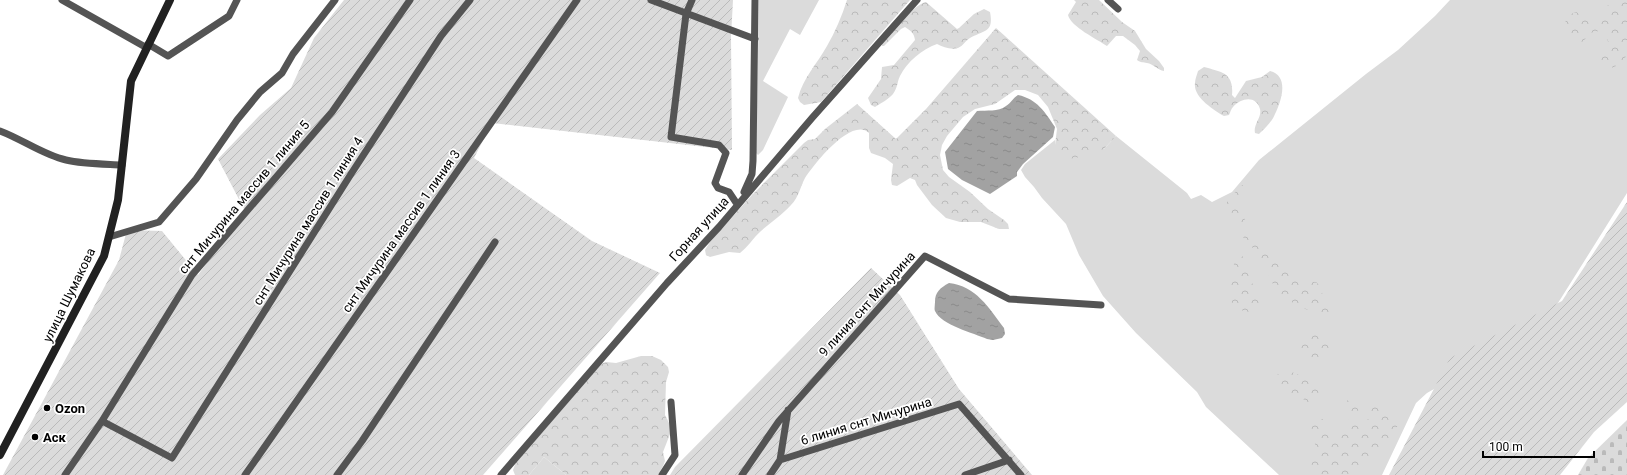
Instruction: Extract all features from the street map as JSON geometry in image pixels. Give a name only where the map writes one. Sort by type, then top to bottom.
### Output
[{"type":"street","points":[[62,0],[168,56],[229,16],[238,0]]},
{"type":"street","name":"улица Шумакова","points":[[0,455],[104,256],[118,200],[131,81],[170,0]]},
{"type":"street","points":[[109,237],[158,222],[196,179],[237,120],[260,92],[282,73],[293,54],[336,0]]},
{"type":"street","name":"снт Мичурина массив 1 линия 5","points":[[64,475],[102,422],[192,275],[332,112],[410,0]]},
{"type":"street","name":"снт Мичурина массив 1 линия 4","points":[[102,422],[172,458],[351,174],[441,36],[470,0]]},
{"type":"street","name":"снт Мичурина массив 1 линия 3","points":[[245,475],[577,0]]},
{"type":"street","points":[[651,0],[755,39]]},
{"type":"street","points":[[692,0],[686,14],[671,137],[719,145],[726,153],[715,183],[718,188],[729,192],[737,204],[748,186],[752,174],[755,0]]},
{"type":"street","name":"Горная улица","points":[[502,475],[667,283],[719,227],[737,204],[917,0]]},
{"type":"street","points":[[1108,0],[1118,9]]},
{"type":"street","points":[[0,131],[26,142],[50,155],[66,160],[122,165]]},
{"type":"street","points":[[337,475],[362,441],[495,242]]},
{"type":"street","name":"9 линия снт Мичурина","points":[[742,475],[788,410],[925,256],[1009,299],[1101,305]]},
{"type":"street","points":[[662,475],[675,455],[671,402]]},
{"type":"street","name":"6 линия снт Мичурина","points":[[780,460],[959,404],[1009,460]]},
{"type":"street","points":[[770,475],[780,460],[788,410]]},
{"type":"street","points":[[965,475],[1009,460],[1021,475]]},
{"type":"green space","points":[[344,0],[733,0],[731,37],[732,150],[492,123],[474,158],[592,241],[660,273],[483,475],[3,475],[119,260],[127,230],[162,231],[198,275],[245,211],[218,159],[260,115],[291,88],[314,38]]},
{"type":"green space","points":[[759,0],[819,0],[800,35],[790,29],[763,81],[788,97],[763,150],[758,155],[756,153]]},
{"type":"green space","points":[[847,0],[910,0],[821,102],[804,105],[798,98],[800,91],[833,35]]},
{"type":"green space","points":[[1074,0],[1099,0],[1122,22],[1135,31],[1146,49],[1159,61],[1164,68],[1164,71],[1137,60],[1140,51],[1123,36],[1116,36],[1107,46],[1079,28],[1074,24],[1068,15],[1076,2]]},
{"type":"green space","points":[[1450,0],[1627,0],[1627,193],[1553,311],[1448,381],[1427,393],[1416,403],[1382,475],[1279,475],[1206,407],[1197,392],[1136,333],[1103,296],[1079,255],[1066,224],[1042,198],[1021,170],[1025,164],[1055,140],[1055,145],[1104,149],[1116,136],[1187,193],[1191,199],[1201,195],[1212,202],[1232,192],[1259,160],[1398,50]]},
{"type":"green space","points":[[1608,0],[1627,0],[1627,55],[1619,65],[1610,68],[1601,65],[1592,56],[1596,52],[1606,50],[1608,41],[1605,36],[1597,31],[1593,32],[1581,43],[1575,42],[1567,35],[1565,29],[1567,19],[1570,15],[1576,12],[1589,18],[1599,17],[1608,5]]},
{"type":"green space","points":[[926,2],[957,29],[974,14],[984,9],[990,12],[991,24],[987,30],[970,38],[958,48],[955,49],[944,47],[937,44],[931,46],[911,61],[903,71],[896,89],[891,96],[875,107],[871,105],[868,98],[881,79],[882,67],[894,65],[915,40],[912,32],[905,27],[901,29],[884,46],[882,46],[882,43],[896,26],[915,8]]},
{"type":"green space","points":[[996,28],[1116,136],[1104,149],[1076,158],[1066,159],[1061,156],[1055,145],[1057,129],[1048,107],[1038,95],[1025,90],[1015,90],[995,104],[975,109],[963,117],[947,136],[942,145],[940,155],[943,170],[949,177],[970,192],[988,209],[1004,220],[1008,224],[1009,229],[999,229],[981,222],[960,222],[946,218],[932,205],[915,180],[910,178],[897,186],[892,185],[891,180],[893,164],[885,158],[871,153],[869,148],[869,133],[862,129],[853,131],[844,136],[825,153],[805,178],[794,202],[758,234],[740,253],[729,252],[710,257],[706,255],[705,250],[710,242],[752,195],[804,143],[808,140],[815,139],[825,129],[857,104],[896,139],[926,109]]},
{"type":"green space","points":[[1204,67],[1221,72],[1229,78],[1231,82],[1232,95],[1235,98],[1246,81],[1262,77],[1270,71],[1280,78],[1282,90],[1274,117],[1259,134],[1255,133],[1255,130],[1260,115],[1260,109],[1252,100],[1244,100],[1236,104],[1232,108],[1229,115],[1224,116],[1210,107],[1201,98],[1195,88],[1195,82],[1198,71]]},
{"type":"green space","points":[[1242,185],[1247,185],[1239,203],[1239,208],[1255,239],[1284,268],[1306,281],[1316,282],[1320,286],[1324,299],[1332,307],[1334,312],[1330,315],[1305,309],[1278,295],[1260,256],[1243,237],[1238,223],[1226,204],[1231,196]]},
{"type":"green space","points":[[1627,202],[1627,402],[1594,432],[1560,475],[1389,475],[1450,358],[1562,301]]},
{"type":"green space","points":[[1233,250],[1237,251],[1244,258],[1252,283],[1264,301],[1264,306],[1258,313],[1238,309],[1234,306],[1230,297],[1234,268]]},
{"type":"green space","points":[[871,268],[900,295],[959,389],[1032,475],[670,475],[675,467]]},
{"type":"green space","points":[[1315,331],[1324,332],[1330,340],[1331,345],[1329,353],[1323,360],[1319,362],[1309,362],[1301,357],[1299,345],[1304,338]]},
{"type":"green space","points":[[641,356],[652,356],[661,360],[668,367],[669,372],[666,382],[665,415],[672,429],[663,452],[665,461],[658,475],[566,475],[544,457],[529,475],[515,475],[513,470],[516,462],[601,364],[606,362],[616,363]]},
{"type":"green space","points":[[1284,369],[1312,380],[1319,388],[1319,392],[1310,404],[1299,396],[1280,389],[1275,381],[1279,371]]},
{"type":"green space","points":[[1350,400],[1357,406],[1361,420],[1366,421],[1370,417],[1369,407],[1373,403],[1390,410],[1395,416],[1398,425],[1388,443],[1364,463],[1356,475],[1310,475],[1315,448],[1311,422],[1323,419],[1330,439],[1332,441],[1337,440],[1349,424],[1345,401]]},
{"type":"green space","points":[[1627,420],[1627,475],[1578,475],[1588,458]]},
{"type":"green space","points":[[544,457],[566,475],[529,475]]},
{"type":"water","points":[[1018,95],[1035,103],[1044,111],[1055,127],[1053,137],[1023,164],[1017,172],[1017,176],[990,194],[962,180],[948,169],[945,152],[977,111],[1003,108]]},
{"type":"water","points":[[949,283],[967,288],[981,299],[1004,328],[1005,334],[1002,338],[993,340],[987,339],[958,328],[938,316],[935,311],[935,299],[937,293]]},
{"type":"place","name":"Ozon","points":[[47,408]]},
{"type":"place","name":"Аск","points":[[35,437]]}]
